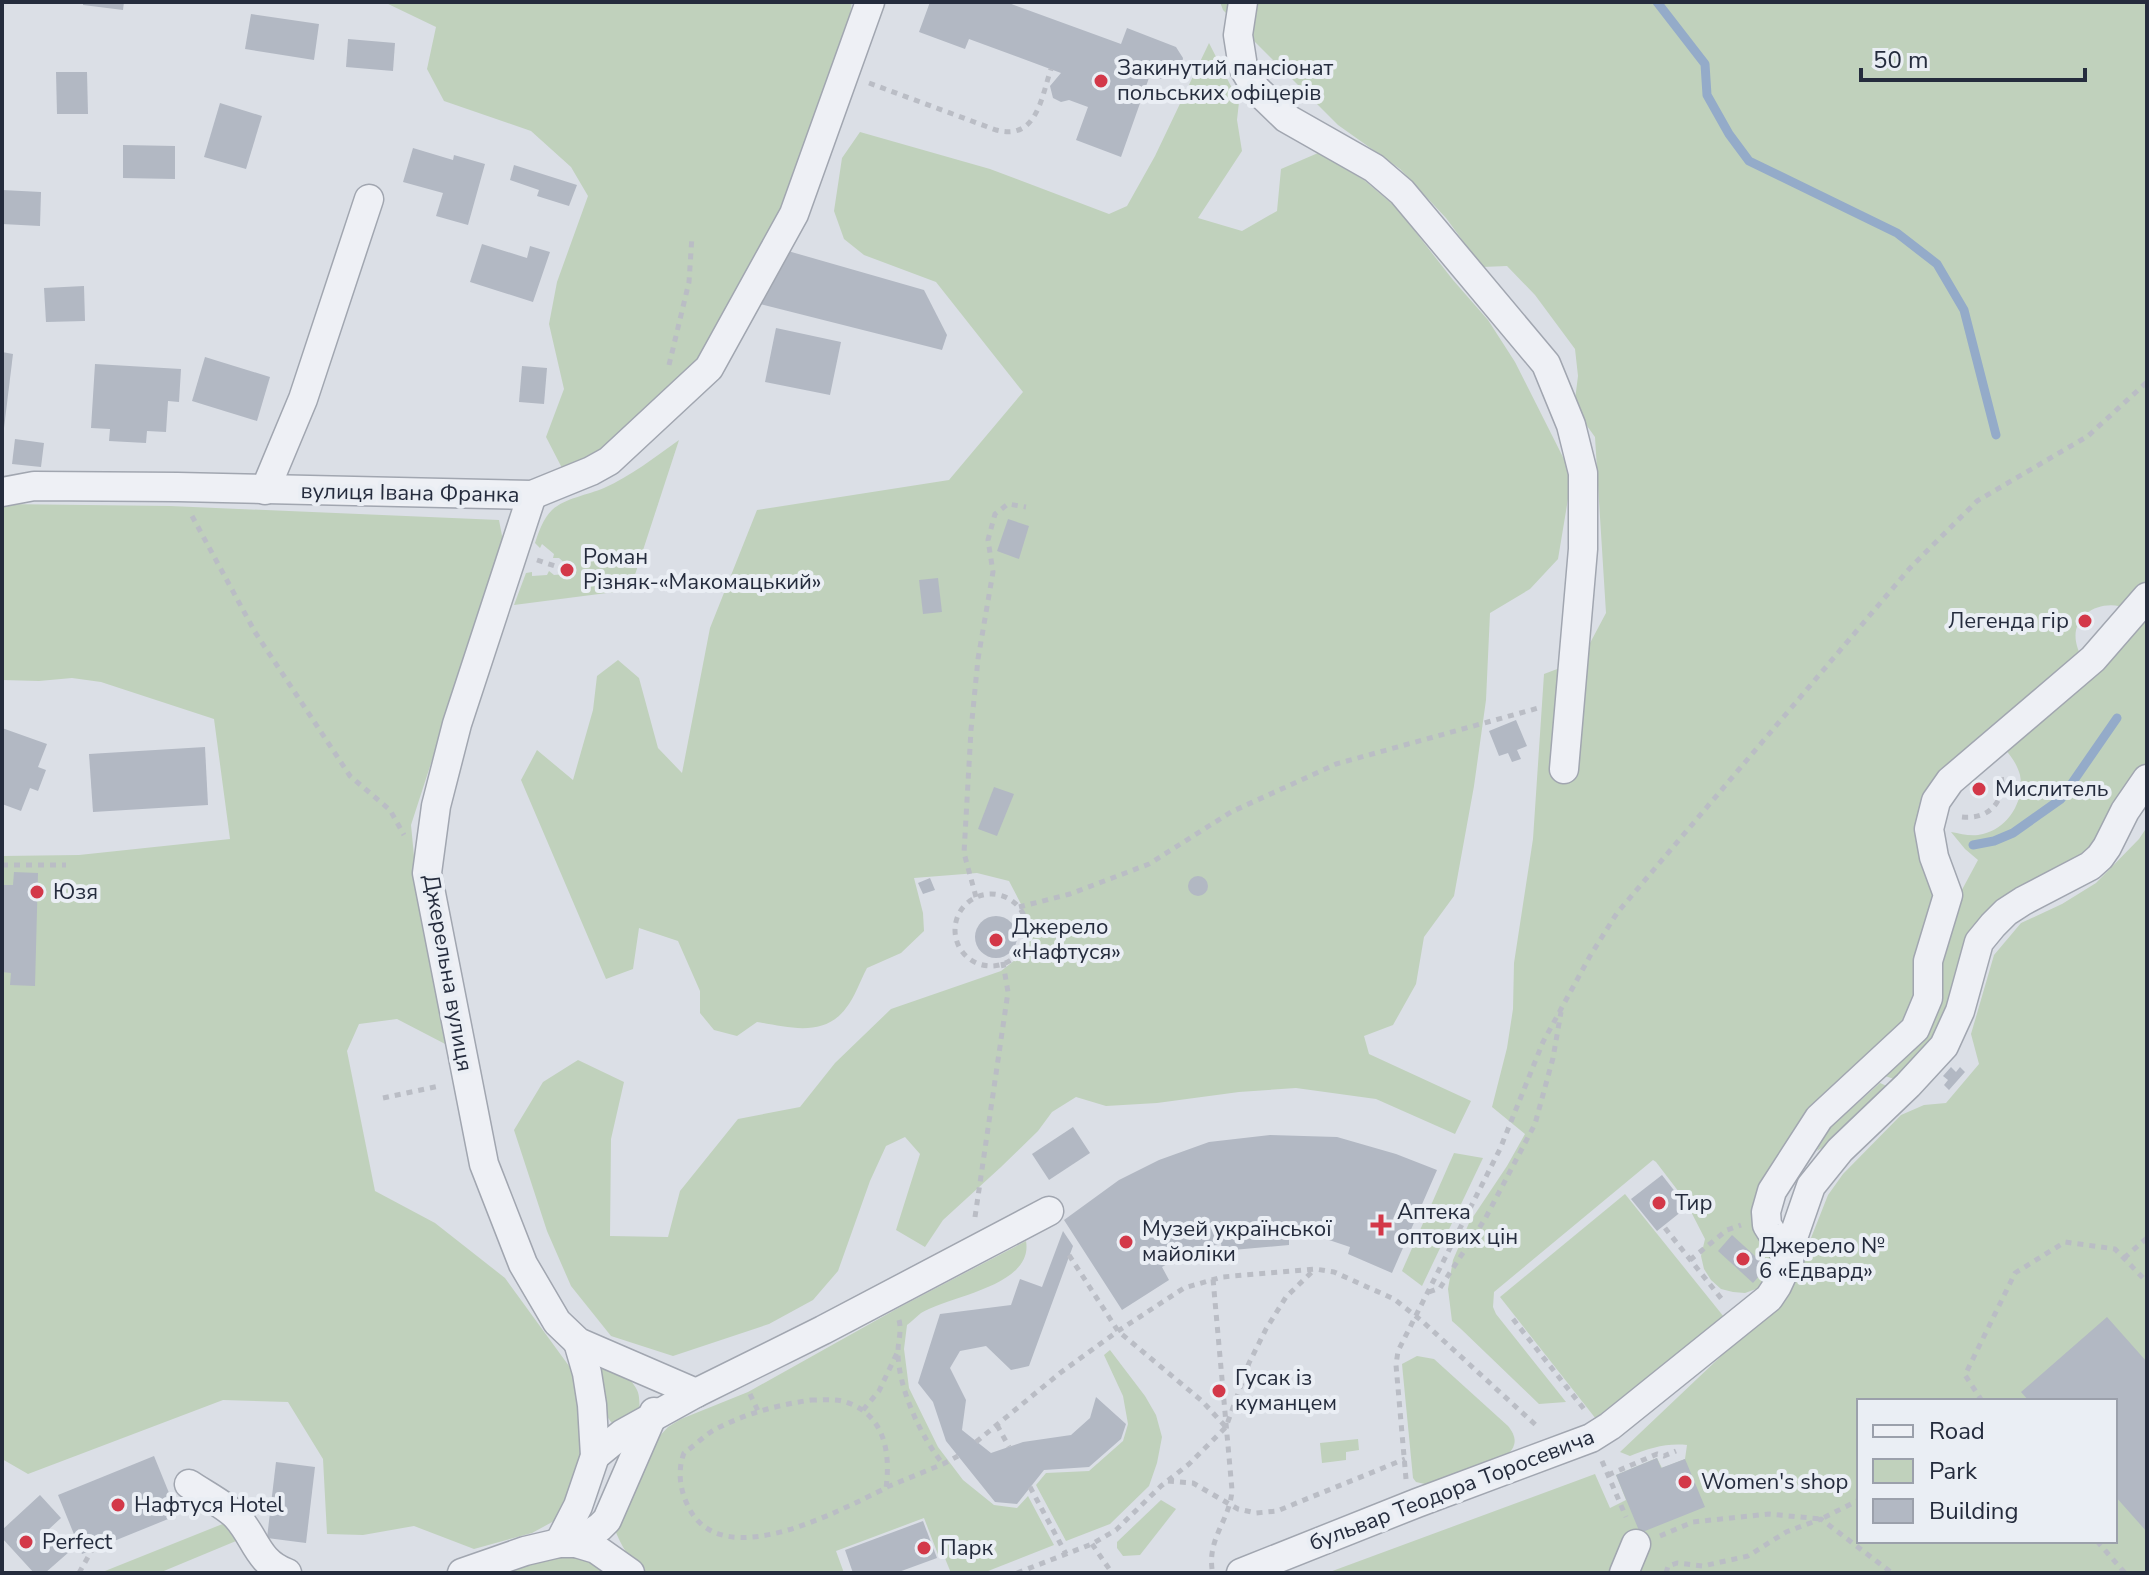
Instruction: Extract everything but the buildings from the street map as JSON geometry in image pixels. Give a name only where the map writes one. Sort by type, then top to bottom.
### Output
[{"type":"street","name":"вулиця Івана Франка","points":[[2,492],[34,486],[532,495],[609,461],[709,368],[794,214],[870,2]]},
{"type":"street","points":[[1243,2],[1238,35],[1243,67],[1256,89],[1286,118],[1374,168],[1402,192],[1546,364],[1571,425],[1583,473],[1583,549],[1564,769]]},
{"type":"street","points":[[265,490],[297,416],[369,199]]},
{"type":"street","name":"Джерельна вулиця","points":[[532,495],[457,724],[436,806],[427,873],[484,1164],[523,1264],[557,1322],[578,1342]]},
{"type":"street","points":[[1789,1260],[1767,1225],[1766,1212],[1772,1191],[1819,1118],[1915,1029],[1928,998],[1928,961],[1948,895],[1934,857],[1929,829],[1936,801],[1950,781],[2093,659],[2147,597]]},
{"type":"street","name":"бульвар Теодора Торосевича","points":[[1241,1573],[1596,1435],[1769,1298],[1789,1260],[1811,1186],[1840,1150],[1944,1046],[1960,1011],[1979,942],[2006,912],[2090,866],[2100,857],[2147,779]]},
{"type":"street","points":[[595,1456],[622,1434],[696,1393],[1049,1211]]},
{"type":"street","points":[[578,1342],[696,1393]]},
{"type":"street","points":[[568,1543],[595,1456],[592,1405],[578,1342]]},
{"type":"street","points":[[462,1573],[525,1551],[568,1543],[600,1527],[607,1520],[653,1417],[656,1397],[649,1373]]},
{"type":"street","points":[[189,1484],[236,1516],[266,1560],[287,1573]]},
{"type":"street","points":[[568,1543],[596,1549],[630,1573]]},
{"type":"street","points":[[1624,1573],[1636,1544]]},
{"type":"path","points":[[844,74],[996,130],[1012,133],[1029,125],[1051,69]]},
{"type":"path","points":[[654,419],[689,282],[692,236]]},
{"type":"path","points":[[1409,1506],[1396,1365],[1398,1351],[1500,1149],[1543,1042],[1617,913],[1910,568],[1977,501],[2088,436],[2147,382]]},
{"type":"path","points":[[178,487],[255,632],[350,776],[390,810],[427,873]]},
{"type":"path","points":[[976,897],[964,853],[978,659],[993,572],[988,540],[995,514],[1008,504],[1026,507]]},
{"type":"path","points":[[1019,907],[1070,894],[1149,864],[1231,812],[1336,764],[1570,699]]},
{"type":"path","points":[[2,865],[66,865]]},
{"type":"path","points":[[999,895],[1019,907],[1027,928],[1026,939],[1013,958],[991,965],[979,964],[960,949],[955,925],[959,913],[976,897],[999,895]]},
{"type":"path","points":[[976,1212],[1008,992],[1002,960]]},
{"type":"path","points":[[1429,1292],[1440,1288],[1485,1219],[1535,1124],[1553,1058],[1562,1007]]},
{"type":"path","points":[[383,1098],[468,1080]]},
{"type":"path","points":[[1690,1260],[1727,1230],[1738,1225]]},
{"type":"path","points":[[1665,1228],[1739,1322]]},
{"type":"path","points":[[2124,1258],[2147,1238]]},
{"type":"path","points":[[1981,1399],[1965,1375],[2015,1273],[2065,1242],[2115,1249],[2147,1282]]},
{"type":"path","points":[[1069,1255],[1118,1331],[1202,1401],[1226,1427]]},
{"type":"path","points":[[1017,1573],[1092,1544],[1116,1530],[1226,1427],[1249,1363],[1266,1329],[1286,1297],[1315,1269]]},
{"type":"path","points":[[976,1442],[1060,1373],[1184,1288],[1213,1279],[1315,1269],[1334,1272],[1379,1292],[1416,1315],[1529,1417],[1557,1451]]},
{"type":"path","points":[[1212,1573],[1212,1544],[1225,1519],[1232,1490],[1213,1279]]},
{"type":"path","points":[[1513,1319],[1596,1435],[1608,1475],[1636,1544],[1693,1522],[1769,1514],[1821,1519],[1892,1573]]},
{"type":"path","points":[[901,1326],[898,1352],[904,1392],[933,1453],[943,1464]]},
{"type":"path","points":[[863,1410],[879,1391],[898,1352]]},
{"type":"path","points":[[886,1488],[888,1456],[881,1430],[863,1410],[841,1401],[811,1400],[781,1404],[742,1418],[713,1431],[684,1453],[680,1472],[682,1490],[697,1521],[711,1531],[734,1538],[769,1536],[817,1522],[958,1456]]},
{"type":"path","points":[[997,1425],[1009,1447]]},
{"type":"path","points":[[1608,1475],[1657,1454],[1664,1456],[1676,1451]]},
{"type":"path","points":[[1168,1481],[1193,1483],[1238,1509],[1256,1513],[1277,1511],[1405,1459]]},
{"type":"path","points":[[1030,1487],[1066,1554]]},
{"type":"path","points":[[1666,1573],[1668,1566],[1677,1563],[1703,1566],[1748,1556],[1786,1532],[1857,1501]]},
{"type":"path","points":[[2099,1543],[2125,1573]]},
{"type":"path","points":[[1092,1544],[1112,1573]]},
{"type":"path","points":[[79,1573],[92,1550]]},
{"type":"green space","points":[[384,2],[852,2],[785,206],[699,358],[599,451],[562,468],[546,437],[564,389],[549,324],[557,282],[588,196],[571,167],[531,131],[444,101],[427,69],[436,27]]},
{"type":"green space","points":[[1220,2],[2147,2],[2147,586],[2128,609],[2108,605],[2089,611],[2078,625],[2076,635],[2077,648],[2083,658],[1947,773],[1937,894],[1912,1015],[1775,1174],[1777,1250],[1766,1283],[1745,1293],[1721,1289],[1711,1280],[1701,1256],[1705,1239],[1685,1200],[1653,1160],[1494,1292],[1496,1314],[1566,1402],[1539,1404],[1452,1321],[1448,1289],[1453,1260],[1469,1223],[1525,1134],[1492,1107],[1513,1009],[1514,963],[1533,839],[1544,674],[1581,660],[1606,613],[1595,437],[1574,408],[1578,376],[1575,349],[1535,295],[1507,266],[1482,267],[1446,218],[1400,169],[1338,125],[1223,10]]},
{"type":"green space","points":[[1209,43],[1239,102],[1237,120],[1242,151],[1198,218],[1242,231],[1277,211],[1281,169],[1318,153],[1364,180],[1396,207],[1488,320],[1515,362],[1572,475],[1558,559],[1530,589],[1490,613],[1486,700],[1454,896],[1424,937],[1416,984],[1393,1025],[1364,1036],[1369,1054],[1471,1101],[1455,1134],[1376,1099],[1296,1088],[1106,1106],[1076,1097],[1052,1112],[1038,1131],[943,1220],[925,1247],[896,1230],[920,1154],[905,1137],[886,1146],[838,1271],[813,1300],[769,1324],[673,1356],[611,1336],[571,1286],[547,1231],[514,1130],[543,1082],[578,1060],[624,1082],[611,1139],[610,1236],[668,1237],[680,1191],[738,1119],[800,1107],[835,1063],[891,1009],[1001,971],[1023,954],[1023,908],[1009,881],[977,873],[914,878],[924,931],[901,953],[867,968],[852,999],[837,1017],[827,1024],[805,1028],[757,1022],[737,1036],[714,1030],[700,1013],[700,991],[678,941],[639,928],[633,969],[606,979],[521,780],[537,750],[573,780],[593,710],[597,676],[618,660],[639,678],[658,748],[682,773],[710,628],[757,510],[949,480],[1023,392],[936,282],[864,255],[844,239],[834,211],[842,158],[860,132],[990,169],[1109,214],[1127,206],[1155,156]]},
{"type":"green space","points":[[679,440],[630,590],[514,605],[526,573],[532,572],[532,576],[547,575],[549,571],[554,575],[576,573],[559,558],[553,558],[554,554],[542,544],[540,548],[535,543],[552,510],[563,502],[624,478]]},
{"type":"green space","points":[[2,504],[170,506],[499,520],[503,541],[411,825],[416,877],[449,1046],[397,1019],[359,1024],[347,1051],[375,1191],[435,1223],[505,1278],[577,1377],[585,1451],[567,1501],[554,1521],[532,1533],[474,1549],[414,1526],[363,1535],[327,1534],[323,1459],[288,1402],[223,1400],[28,1474],[2,1459],[2,856],[79,855],[230,839],[214,719],[101,682],[72,678],[2,680]]},
{"type":"green space","points":[[2147,612],[2147,771],[2098,847],[2013,892],[1942,1033],[1897,1080],[1885,1076],[1917,1046],[1941,968],[1957,899],[1978,860],[1951,832],[1983,834],[2007,820],[2017,804],[2021,785],[2017,767],[2004,748]]},
{"type":"green space","points":[[2147,827],[2147,1573],[1327,1573],[1595,1474],[1610,1508],[1626,1500],[1616,1475],[1657,1458],[1662,1468],[1685,1459],[1687,1445],[1658,1447],[1630,1456],[1620,1452],[1776,1304],[1794,1281],[1828,1195],[1843,1174],[1901,1115],[1924,1105],[1946,1103],[1979,1064],[1971,1034],[1994,955],[2021,923],[2062,904],[2096,883]]},
{"type":"green space","points":[[1880,1083],[1889,1087],[1817,1151],[1825,1132]]},
{"type":"green space","points":[[1454,1153],[1483,1158],[1422,1286],[1402,1271]]},
{"type":"green space","points":[[1625,1194],[1724,1317],[1596,1419],[1500,1297]]},
{"type":"green space","points":[[1026,1241],[1025,1256],[1017,1269],[1004,1279],[921,1313],[907,1325],[904,1349],[909,1388],[938,1447],[963,1480],[994,1505],[1017,1508],[1028,1496],[1054,1545],[983,1573],[951,1573],[944,1556],[939,1557],[924,1518],[836,1551],[844,1573],[647,1573],[631,1558],[614,1527],[655,1441],[668,1427],[748,1392]]},
{"type":"green space","points":[[1110,1350],[1156,1415],[1162,1437],[1157,1463],[1149,1486],[1110,1524],[1066,1541],[1036,1485],[1046,1473],[1089,1471],[1123,1441],[1128,1424],[1123,1396],[1104,1355]]},
{"type":"green space","points":[[1417,1356],[1434,1359],[1508,1426],[1515,1440],[1507,1455],[1425,1484],[1416,1482],[1413,1478],[1402,1364]]},
{"type":"green space","points":[[601,1361],[622,1372],[638,1392],[640,1410],[621,1424],[612,1423],[605,1411],[599,1383]]},
{"type":"green space","points":[[1358,1439],[1359,1450],[1346,1452],[1346,1460],[1322,1463],[1320,1443]]},
{"type":"green space","points":[[1161,1500],[1176,1509],[1140,1555],[1123,1556],[1117,1542]]},
{"type":"green space","points":[[225,1523],[236,1541],[159,1573],[100,1573]]},
{"type":"green space","points":[[554,1556],[583,1557],[611,1573],[503,1573]]},
{"type":"waterway","points":[[1657,2],[1705,64],[1707,95],[1749,161],[1897,233],[1937,264],[1964,310],[1996,435]]},
{"type":"waterway","points":[[1973,845],[2013,833],[2061,799],[2117,718]]},
{"type":"place","name":"Закинутий пансіонат польських офіцерів","points":[[1101,81]]},
{"type":"place","name":"Роман Різняк-«Макомацький»","points":[[567,570]]},
{"type":"place","name":"Легенда гір","points":[[2085,621]]},
{"type":"place","name":"Мислитель","points":[[1979,789]]},
{"type":"place","name":"Юзя","points":[[37,892]]},
{"type":"place","name":"Джерело «Нафтуся»","points":[[996,940]]},
{"type":"place","name":"Тир","points":[[1659,1203]]},
{"type":"place","name":"Аптека оптових цін","points":[[1381,1225]]},
{"type":"place","name":"Музей української майоліки","points":[[1126,1242]]},
{"type":"place","name":"Джерело № 6 «Едвард»","points":[[1743,1259]]},
{"type":"place","name":"Гусак із куманцем","points":[[1219,1391]]},
{"type":"place","name":"Women's shop","points":[[1685,1482]]},
{"type":"place","name":"Нафтуся Hotel","points":[[118,1505]]},
{"type":"place","name":"Perfect","points":[[26,1542]]},
{"type":"place","name":"Парк","points":[[924,1548]]}]
